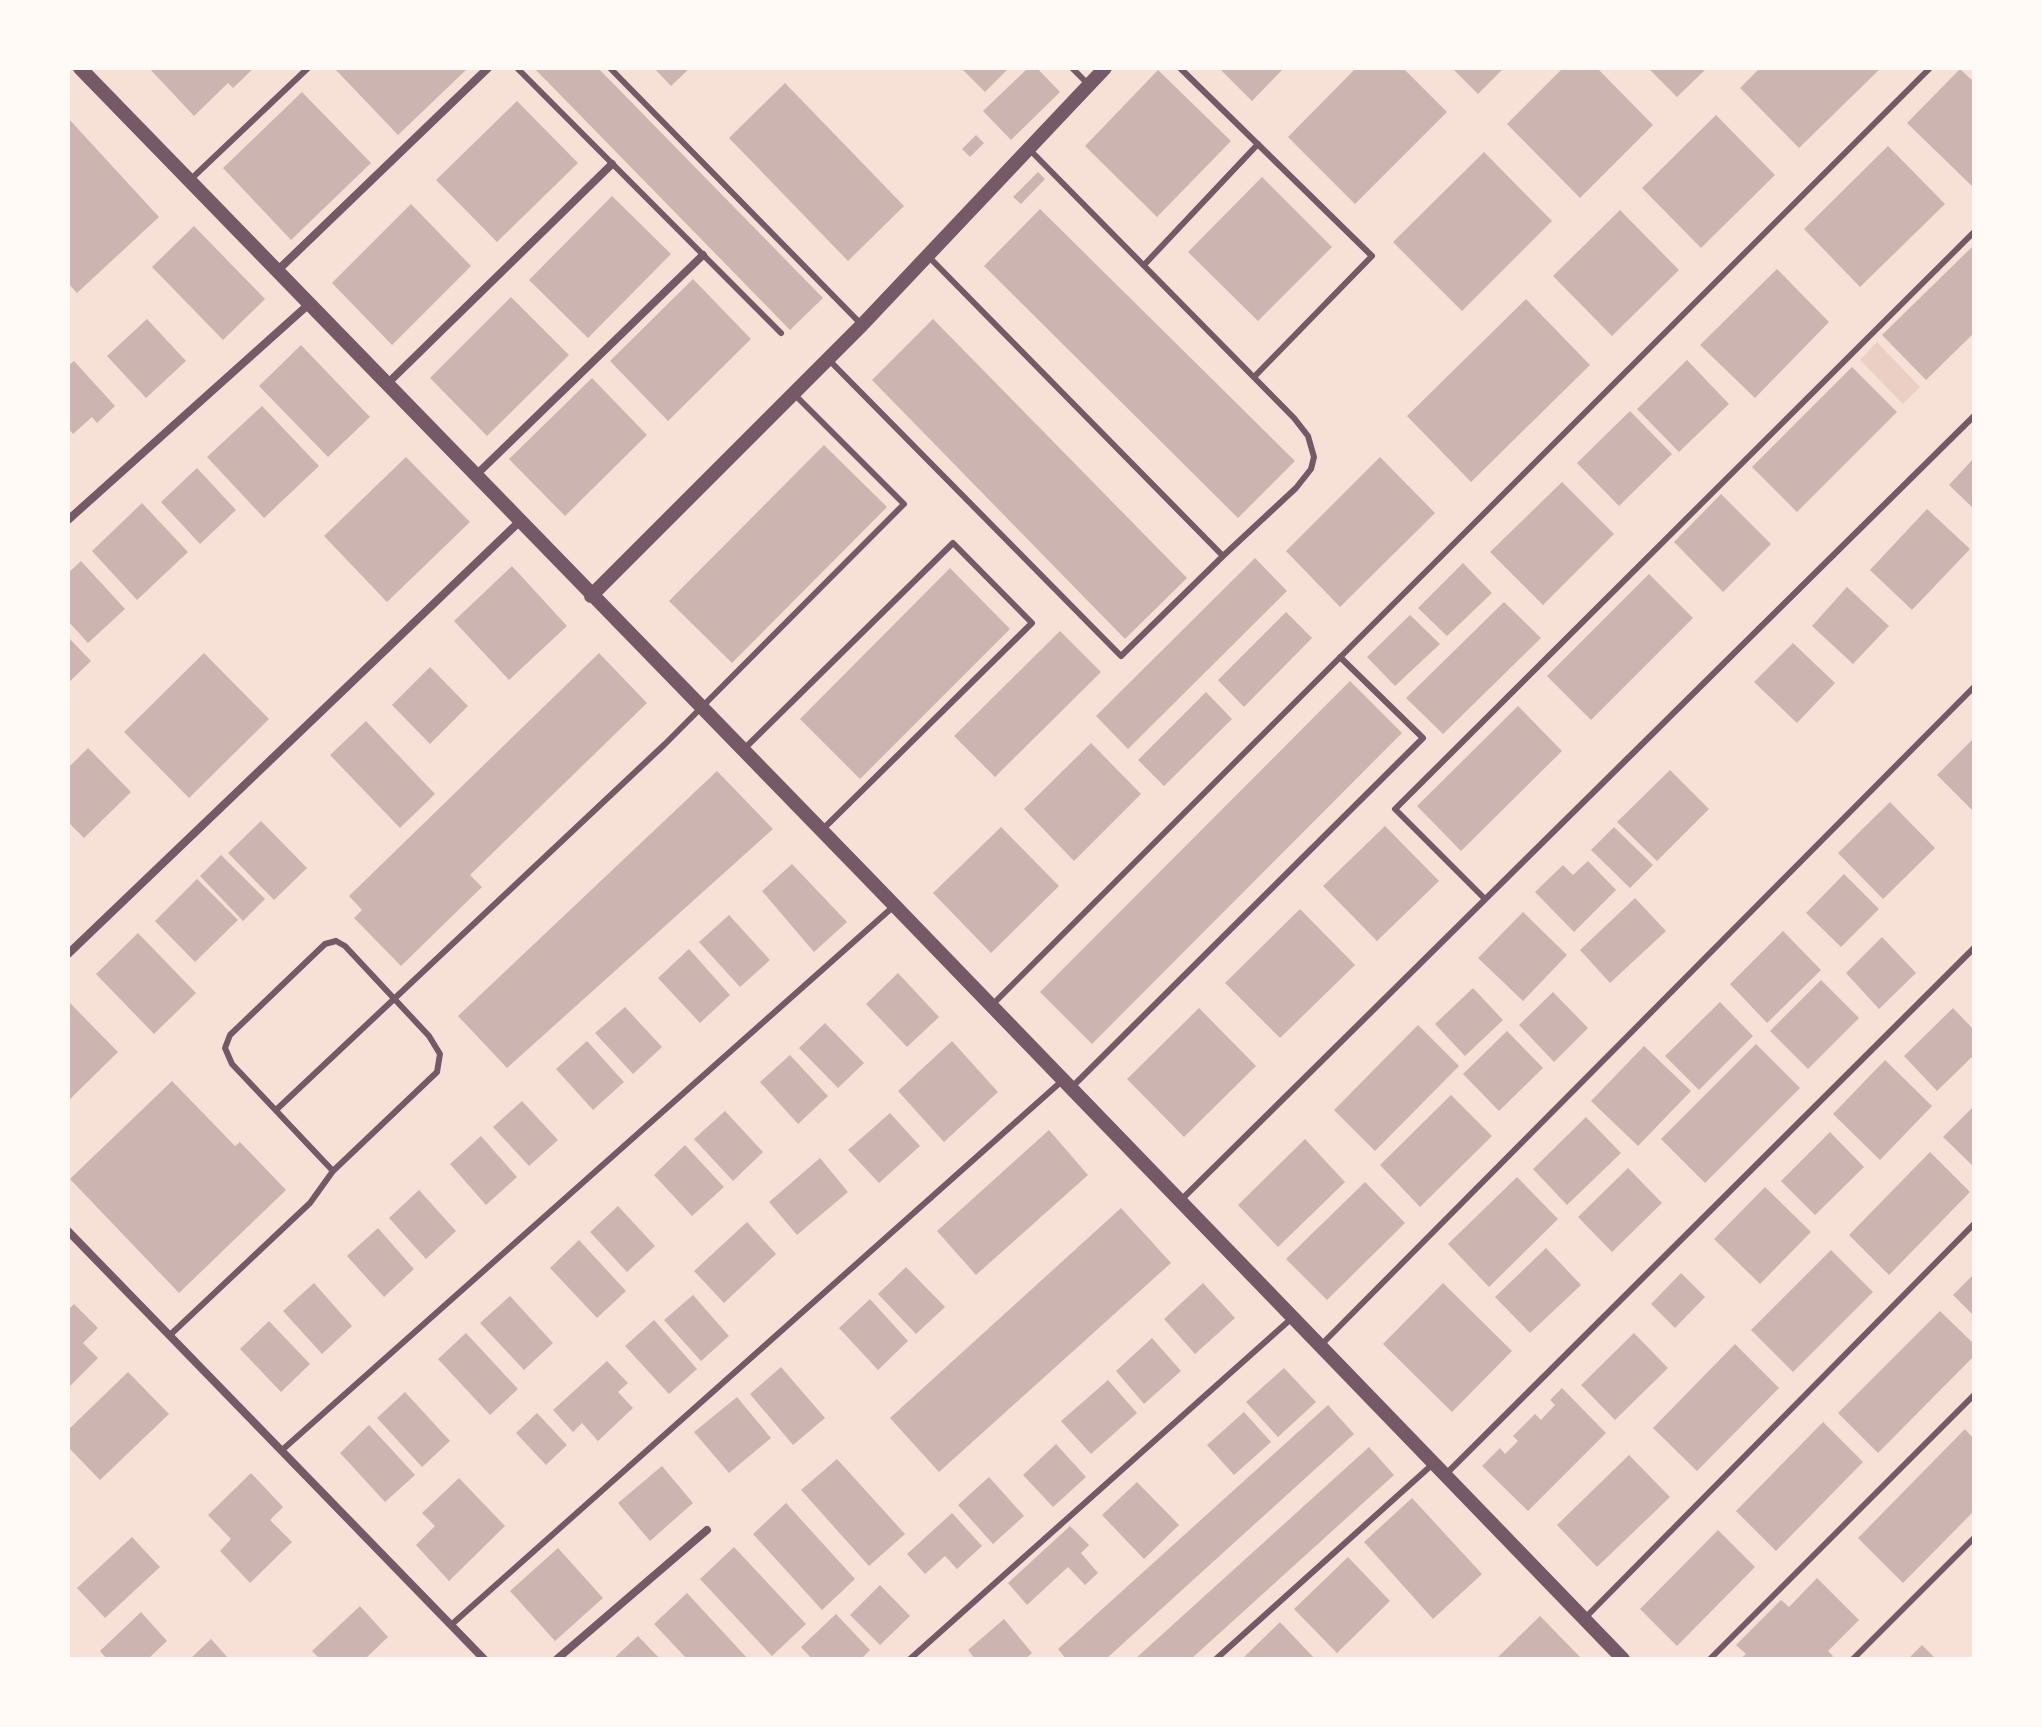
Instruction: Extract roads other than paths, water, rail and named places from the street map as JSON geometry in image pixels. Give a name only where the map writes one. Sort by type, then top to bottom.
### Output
[{"type":"street","points":[[80,68],[1623,1659]]},
{"type":"street","points":[[277,271],[488,68]]},
{"type":"street","points":[[591,596],[862,325],[1105,68]]},
{"type":"street","points":[[386,384],[612,164]]},
{"type":"street","points":[[475,476],[703,255]]},
{"type":"street","points":[[68,520],[309,304]]},
{"type":"street","points":[[68,954],[519,522]]},
{"type":"street","points":[[68,1231],[484,1659]]},
{"type":"street","points":[[557,1659],[707,1530]]},
{"type":"lane","points":[[189,181],[308,68]]},
{"type":"lane","points":[[517,68],[781,333]]},
{"type":"lane","points":[[610,68],[862,325]]},
{"type":"lane","points":[[1072,68],[1089,85]]},
{"type":"lane","points":[[1180,68],[1372,256],[1254,377]]},
{"type":"lane","points":[[991,1006],[1930,68]]},
{"type":"lane","points":[[1144,265],[1258,144]]},
{"type":"lane","points":[[828,359],[1121,656],[1296,488],[1311,469],[1314,457],[1308,436],[1301,427],[1030,150]]},
{"type":"lane","points":[[1485,899],[1395,809],[1974,232]]},
{"type":"lane","points":[[928,256],[1223,556]]},
{"type":"lane","points":[[276,1110],[702,709],[904,504],[793,394]]},
{"type":"lane","points":[[1180,1201],[1974,416]]},
{"type":"lane","points":[[743,750],[953,543],[983,573],[1032,623],[822,830]]},
{"type":"lane","points":[[451,1625],[1067,1084],[1423,738],[1340,657]]},
{"type":"lane","points":[[1320,1346],[1974,687]]},
{"type":"lane","points":[[281,1451],[895,906]]},
{"type":"lane","points":[[170,1335],[310,1203],[333,1171],[437,1072],[440,1054],[429,1036],[345,946],[336,941],[325,944],[230,1035],[225,1048],[232,1064],[333,1171]]},
{"type":"lane","points":[[1445,1475],[1974,948]]},
{"type":"lane","points":[[1584,1619],[1974,1224]]},
{"type":"lane","points":[[910,1659],[1293,1317]]},
{"type":"lane","points":[[1710,1659],[1974,1395]]},
{"type":"lane","points":[[1216,1659],[1434,1463]]},
{"type":"lane","points":[[1853,1659],[1974,1538]]}]
